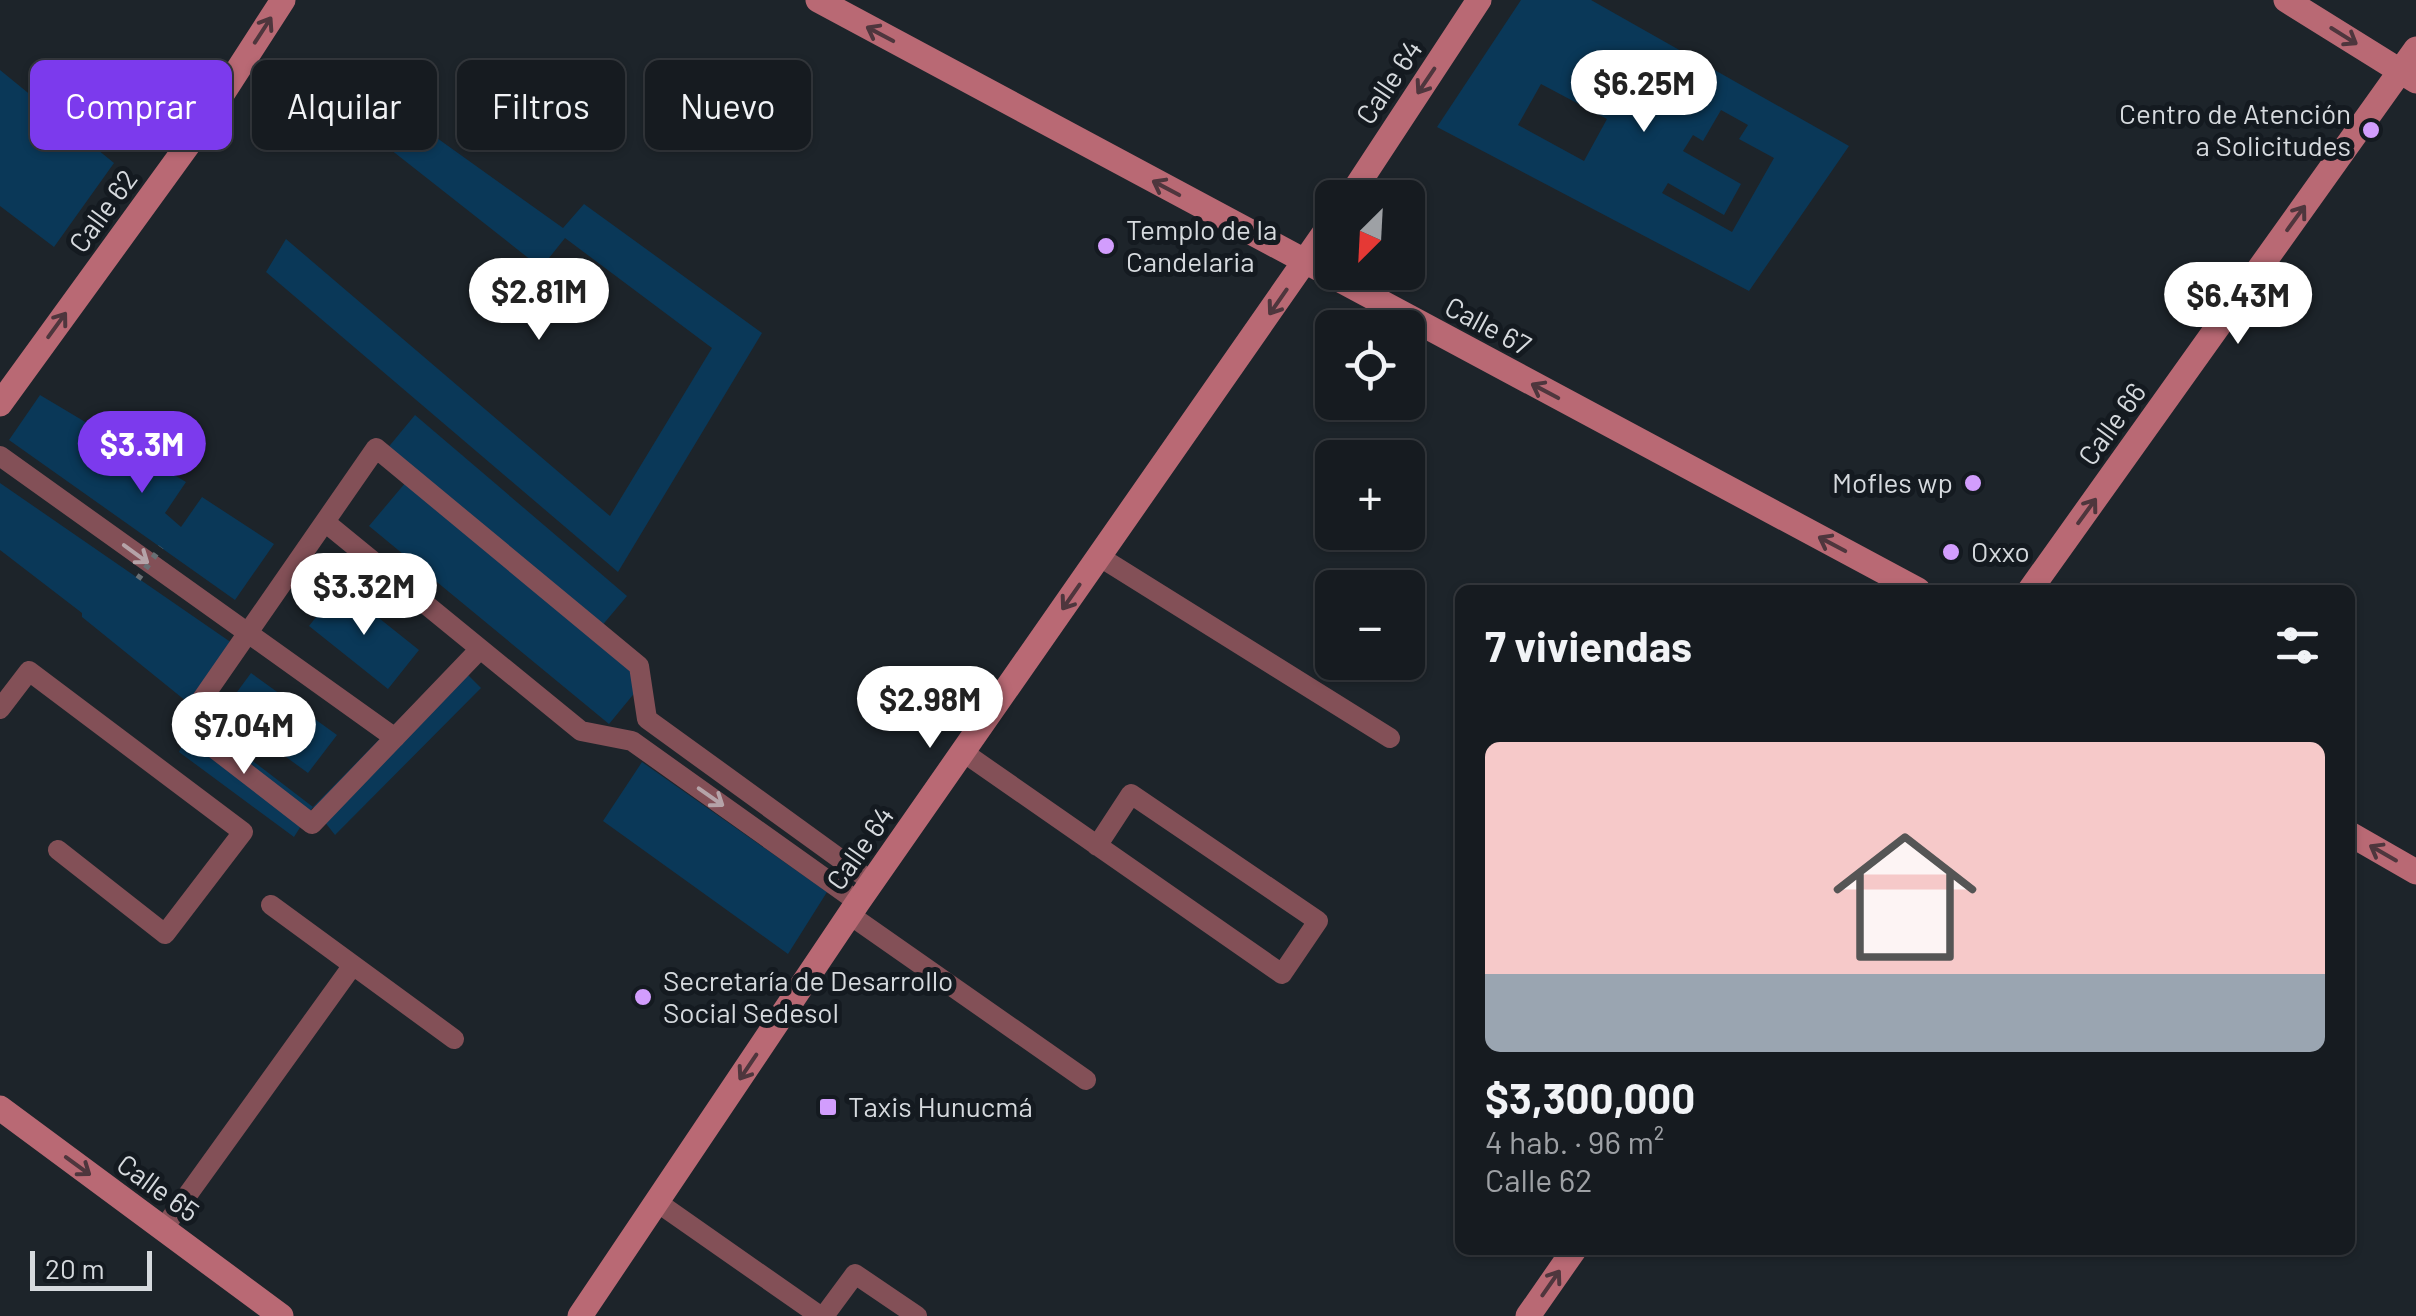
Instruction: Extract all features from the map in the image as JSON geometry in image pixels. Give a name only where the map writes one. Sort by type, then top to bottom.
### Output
[{"type":"street","name":"Calle 62","points":[[0,404],[201,127],[283,0]]},
{"type":"street","name":"Calle 67","points":[[818,0],[1909,585]]},
{"type":"street","name":"Calle 64","points":[[1360,180],[1479,0]]},
{"type":"street","points":[[2286,0],[2408,76]]},
{"type":"street","name":"Calle 66","points":[[2034,585],[2408,76],[2416,49]]},
{"type":"street","name":"Calle 64","points":[[580,1316],[860,900],[1315,249]]},
{"type":"street","points":[[2355,837],[2416,872]]},
{"type":"street","name":"Calle 65","points":[[0,1108],[281,1316]]},
{"type":"street","points":[[1528,1316],[1571,1255]]},
{"type":"lane","points":[[480,649],[312,824],[184,726],[376,448],[640,666],[647,719],[860,900],[1086,1080]]},
{"type":"lane","points":[[0,456],[394,738]]},
{"type":"lane","points":[[325,522],[581,732],[632,741],[860,900]]},
{"type":"lane","points":[[1100,557],[1390,738]]},
{"type":"lane","points":[[0,709],[29,670],[243,832],[165,934],[58,850]]},
{"type":"lane","points":[[963,752],[1097,846],[1282,974],[1318,921],[1131,794],[1097,846]]},
{"type":"lane","points":[[270,905],[454,1039]]},
{"type":"lane","points":[[163,1229],[353,965]]},
{"type":"lane","points":[[657,1202],[822,1316],[855,1274],[916,1316]]},
{"type":"path","points":[[138,579],[160,546]]},
{"type":"building","points":[[1521,0],[1591,0],[1849,146],[1749,291],[1437,127]],"holes":[[[1541,84],[1607,119],[1584,161],[1518,125]],[[1721,110],[1748,125],[1739,139],[1774,158],[1732,232],[1662,193],[1668,183],[1724,215],[1741,184],[1683,151],[1693,135],[1703,141]]]},
{"type":"building","points":[[0,70],[30,94],[30,150],[98,150],[114,163],[54,247],[0,206]]},
{"type":"building","points":[[437,138],[563,228],[584,204],[762,333],[618,572],[266,272],[286,239],[610,516],[712,348],[565,238],[541,268],[391,150],[437,150]]},
{"type":"building","points":[[40,395],[186,482],[165,513],[181,527],[202,497],[274,544],[235,600],[9,440]]},
{"type":"building","points":[[415,415],[627,596],[600,628],[386,450]]},
{"type":"building","points":[[406,482],[646,679],[609,724],[369,526]]},
{"type":"building","points":[[0,483],[245,652],[202,714],[0,550]]},
{"type":"building","points":[[340,587],[419,650],[388,689],[309,626]]},
{"type":"building","points":[[455,662],[481,688],[335,835],[313,807]]},
{"type":"building","points":[[251,673],[337,735],[308,773],[223,711]]},
{"type":"building","points":[[194,716],[313,807],[294,837],[179,752]]},
{"type":"building","points":[[642,762],[827,892],[788,954],[603,821]]},
{"type":"place","name":"Centro de Atención a Solicitudes","points":[[2371,130]]},
{"type":"place","name":"Templo de la Candelaria","points":[[1106,246]]},
{"type":"place","name":"Mofles wp","points":[[1973,483]]},
{"type":"place","name":"Oxxo","points":[[1951,552]]},
{"type":"place","name":"Secretaría de Desarrollo Social Sedesol","points":[[643,997]]},
{"type":"place","name":"Taxis Hunucmá","points":[[828,1107]]}]
